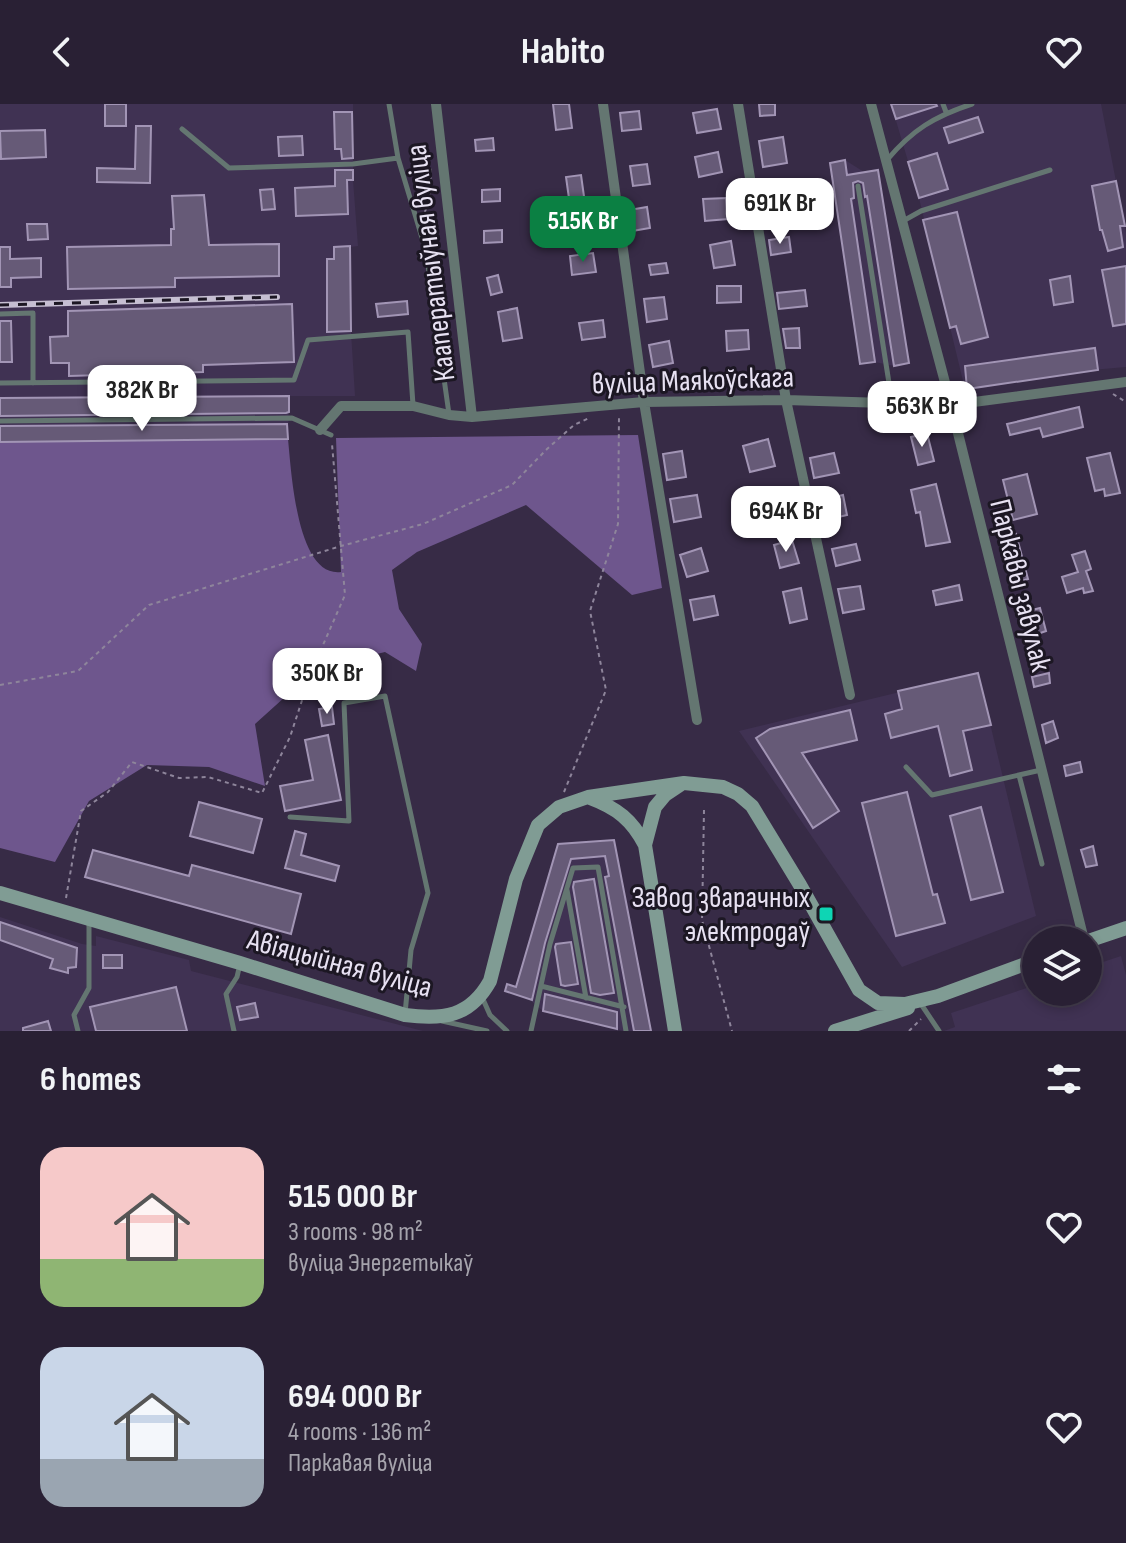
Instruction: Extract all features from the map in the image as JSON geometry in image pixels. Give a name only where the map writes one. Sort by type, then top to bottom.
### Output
[{"type":"main road","points":[[482,996],[490,981],[516,879],[538,825],[557,808],[588,797],[684,783],[723,787],[752,806],[780,849],[859,990],[878,1003],[905,1004],[938,996],[1022,965]]},
{"type":"main road","points":[[645,845],[655,807],[665,795],[684,783]]},
{"type":"main road","points":[[588,797],[624,815],[635,826],[645,845],[675,1031]]},
{"type":"main road","name":"Авіяцыйная вуліца","points":[[0,893],[405,1015],[433,1019],[470,1007],[482,996]]},
{"type":"main road","points":[[1102,936],[1126,928]]},
{"type":"main road","points":[[835,1031],[924,1008],[938,996]]},
{"type":"street","name":"Кааператыўная вуліца","points":[[436,104],[472,417]]},
{"type":"street","points":[[603,104],[644,402],[697,720]]},
{"type":"street","points":[[738,104],[786,400],[850,695]]},
{"type":"street","name":"Паркавы завулак","points":[[871,104],[951,405],[1082,926]]},
{"type":"street","name":"вуліца Маякоўскага","points":[[326,432],[341,406],[413,406],[472,417],[644,402],[786,400],[951,405],[1126,382]]},
{"type":"lane","points":[[389,104],[398,158],[426,251],[449,415]]},
{"type":"lane","points":[[943,104],[946,112]]},
{"type":"lane","points":[[886,160],[903,141],[946,112],[972,104]]},
{"type":"lane","points":[[182,129],[229,168],[353,164],[398,158]]},
{"type":"lane","points":[[902,222],[921,211],[1050,170]]},
{"type":"lane","points":[[858,186],[892,403]]},
{"type":"lane","points":[[0,314],[33,313],[33,383]]},
{"type":"lane","points":[[0,383],[294,380],[308,340],[408,332],[413,406]]},
{"type":"lane","points":[[0,421],[292,418],[326,432]]},
{"type":"lane","points":[[290,817],[349,821],[344,703],[385,696],[428,893],[411,950],[405,1015]]},
{"type":"lane","points":[[906,767],[932,795],[1042,770]]},
{"type":"lane","points":[[1019,775],[1042,864]]},
{"type":"lane","points":[[531,1031],[573,868],[598,867],[626,1031]]},
{"type":"lane","points":[[567,889],[586,998]]},
{"type":"lane","points":[[78,1031],[74,1015],[89,988],[89,919]]},
{"type":"lane","points":[[234,1031],[226,994],[237,977],[240,963]]},
{"type":"lane","points":[[541,986],[624,1007]]},
{"type":"lane","points":[[482,996],[490,1015],[507,1031]]},
{"type":"lane","points":[[924,1008],[939,1031]]},
{"type":"lane","points":[[433,1019],[487,1031]]},
{"type":"path","points":[[420,231],[430,193],[432,161]]},
{"type":"path","points":[[557,808],[606,690],[590,611],[618,524],[619,404]]},
{"type":"path","points":[[0,685],[78,671],[149,605],[423,524],[512,485],[574,425],[596,415]]},
{"type":"path","points":[[64,911],[81,811],[108,792],[132,762],[179,778],[208,777],[262,793],[290,737],[312,670],[345,595],[326,432]]},
{"type":"path","points":[[704,810],[702,920],[732,1031]]},
{"type":"path","points":[[909,1031],[924,1008]]},
{"type":"shaded area","points":[[0,104],[353,104],[353,180],[358,246],[350,247],[355,396],[289,396],[288,439],[0,442]]},
{"type":"shaded area","points":[[891,104],[1101,104],[1126,233],[1126,367],[963,381],[919,198]]},
{"type":"shaded area","points":[[845,160],[864,172],[878,170],[909,363],[894,366],[875,362],[860,364],[830,163]]},
{"type":"shaded area","points":[[287,429],[293,489],[304,538],[313,557],[325,569],[341,572],[336,438],[638,435],[662,588],[632,595],[526,505],[417,552],[392,570],[399,609],[422,644],[416,671],[385,652],[316,669],[255,724],[265,786],[209,767],[147,765],[89,801],[55,862],[0,848],[0,434]]},
{"type":"shaded area","points":[[978,673],[1036,916],[902,967],[739,731]]},
{"type":"shaded area","points":[[614,840],[651,1031],[624,1031],[543,1011],[530,1000],[514,994],[558,844]]},
{"type":"shaded area","points":[[0,917],[82,944],[96,946],[96,936],[189,960],[191,971],[423,1031],[0,1031]]},
{"type":"shaded area","points":[[1121,956],[1126,975],[1126,1031],[944,1031],[955,1027],[951,1013],[1022,990],[1022,1006],[1102,1006],[1102,962]]},
{"type":"building","points":[[105,104],[126,104],[126,126],[105,126]]},
{"type":"building","points":[[553,104],[569,104],[572,128],[556,130]]},
{"type":"building","points":[[759,104],[775,104],[775,115],[760,116]]},
{"type":"building","points":[[891,104],[936,104],[937,106],[896,119]]},
{"type":"building","points":[[717,109],[721,129],[697,133],[693,113]]},
{"type":"building","points":[[639,111],[641,129],[622,131],[620,113]]},
{"type":"building","points":[[334,112],[352,112],[353,158],[342,159],[341,149],[335,149]]},
{"type":"building","points":[[978,117],[983,132],[949,143],[944,128]]},
{"type":"building","points":[[136,126],[151,126],[150,183],[97,182],[97,168],[135,169]]},
{"type":"building","points":[[45,130],[46,157],[1,159],[0,131]]},
{"type":"building","points":[[302,136],[303,155],[279,156],[278,137]]},
{"type":"building","points":[[783,137],[787,163],[763,167],[759,141]]},
{"type":"building","points":[[493,138],[494,150],[476,151],[475,140]]},
{"type":"building","points":[[718,152],[722,172],[699,177],[695,157]]},
{"type":"building","points":[[937,153],[948,189],[919,198],[908,162]]},
{"type":"building","points":[[845,160],[847,175],[878,170],[909,363],[894,366],[867,196],[863,183],[858,181],[853,183],[854,198],[851,199],[875,362],[860,364],[830,163]]},
{"type":"building","points":[[647,164],[650,184],[633,186],[630,166]]},
{"type":"building","points":[[335,170],[353,170],[353,180],[347,180],[348,214],[296,216],[295,188],[335,186]]},
{"type":"building","points":[[581,175],[587,218],[572,220],[566,177]]},
{"type":"building","points":[[1116,181],[1125,226],[1120,226],[1123,247],[1108,251],[1100,230],[1092,186]]},
{"type":"building","points":[[273,189],[275,209],[262,210],[260,190]]},
{"type":"building","points":[[500,189],[500,201],[482,202],[482,190]]},
{"type":"building","points":[[789,191],[791,209],[766,212],[763,194]]},
{"type":"building","points":[[204,195],[209,245],[279,244],[279,276],[175,278],[175,287],[68,289],[67,247],[171,245],[171,229],[174,229],[172,196]]},
{"type":"building","points":[[726,198],[728,219],[705,221],[703,199]]},
{"type":"building","points":[[647,207],[650,228],[632,231],[629,210]]},
{"type":"building","points":[[957,212],[988,337],[961,344],[956,326],[950,328],[923,220]]},
{"type":"building","points":[[27,224],[47,224],[48,239],[28,240]]},
{"type":"building","points":[[502,230],[502,242],[484,243],[484,231]]},
{"type":"building","points":[[789,237],[791,252],[771,255],[769,240]]},
{"type":"building","points":[[731,241],[735,265],[714,268],[710,245]]},
{"type":"building","points":[[350,246],[351,331],[327,332],[327,259],[334,259],[334,247]]},
{"type":"building","points":[[0,247],[10,247],[10,259],[41,258],[41,277],[11,278],[11,287],[0,287]]},
{"type":"building","points":[[593,253],[596,272],[572,275],[570,256]]},
{"type":"building","points":[[666,263],[668,273],[651,275],[649,265]]},
{"type":"building","points":[[1126,266],[1126,324],[1113,326],[1102,270]]},
{"type":"building","points":[[498,275],[502,292],[491,295],[487,278]]},
{"type":"building","points":[[1070,276],[1073,302],[1054,305],[1050,280]]},
{"type":"building","points":[[717,286],[741,286],[741,302],[717,303]]},
{"type":"building","points":[[805,290],[807,306],[779,309],[777,293]]},
{"type":"building","points":[[664,297],[667,319],[647,322],[644,299]]},
{"type":"building","points":[[407,301],[408,314],[378,317],[376,304]]},
{"type":"building","points":[[292,304],[294,362],[203,365],[203,372],[69,376],[69,363],[51,363],[50,337],[68,336],[68,311]]},
{"type":"building","points":[[517,308],[522,338],[503,341],[498,312]]},
{"type":"building","points":[[603,320],[605,337],[582,340],[579,323]]},
{"type":"building","points":[[0,321],[11,321],[12,362],[0,362]]},
{"type":"building","points":[[799,328],[800,348],[786,348],[783,329]]},
{"type":"building","points":[[748,330],[749,349],[727,351],[726,331]]},
{"type":"building","points":[[669,341],[673,363],[653,367],[649,345]]},
{"type":"building","points":[[1095,348],[1098,370],[967,389],[965,366]]},
{"type":"building","points":[[289,396],[289,412],[286,413],[0,416],[0,398]]},
{"type":"building","points":[[1079,407],[1083,427],[1043,437],[1040,428],[1010,435],[1007,424]]},
{"type":"building","points":[[287,424],[288,439],[0,442],[0,426]]},
{"type":"building","points":[[927,433],[934,461],[918,465],[911,437]]},
{"type":"building","points":[[768,439],[775,466],[750,472],[743,446]]},
{"type":"building","points":[[682,451],[686,477],[667,480],[663,454]]},
{"type":"building","points":[[834,453],[839,473],[814,478],[810,458]]},
{"type":"building","points":[[1110,453],[1120,493],[1105,496],[1104,489],[1095,491],[1087,458]]},
{"type":"building","points":[[1027,474],[1037,514],[1013,520],[1003,480]]},
{"type":"building","points":[[936,484],[950,542],[926,546],[920,512],[916,513],[911,490]]},
{"type":"building","points":[[781,489],[784,507],[760,510],[758,492]]},
{"type":"building","points":[[697,495],[701,517],[674,522],[670,499]]},
{"type":"building","points":[[843,495],[847,515],[826,520],[822,500]]},
{"type":"building","points":[[1016,534],[1028,579],[1013,583],[1001,537]]},
{"type":"building","points":[[792,540],[799,563],[780,568],[774,545]]},
{"type":"building","points":[[856,544],[860,560],[836,566],[832,549]]},
{"type":"building","points":[[701,548],[708,571],[687,577],[680,555]]},
{"type":"building","points":[[1085,551],[1091,569],[1086,571],[1093,591],[1084,593],[1083,588],[1067,593],[1062,577],[1078,572],[1072,555]]},
{"type":"building","points":[[959,585],[962,600],[936,605],[933,591]]},
{"type":"building","points":[[860,586],[864,609],[843,613],[838,589]]},
{"type":"building","points":[[801,588],[807,619],[790,623],[783,592]]},
{"type":"building","points":[[714,596],[718,615],[694,620],[690,600]]},
{"type":"building","points":[[1040,608],[1046,631],[1029,637],[1024,612]]},
{"type":"building","points":[[978,673],[991,725],[963,731],[972,770],[950,776],[938,726],[891,738],[885,714],[902,709],[898,691]]},
{"type":"building","points":[[1049,673],[1050,683],[1034,687],[1032,677]]},
{"type":"building","points":[[332,707],[334,724],[322,726],[319,709]]},
{"type":"building","points":[[850,710],[857,740],[802,753],[839,811],[813,828],[756,738],[770,729]]},
{"type":"building","points":[[1053,721],[1058,738],[1046,743],[1042,725]]},
{"type":"building","points":[[328,735],[341,800],[285,811],[280,786],[313,780],[305,740]]},
{"type":"building","points":[[1080,762],[1082,772],[1066,776],[1064,766]]},
{"type":"building","points":[[907,792],[933,895],[937,894],[945,923],[896,936],[862,803]]},
{"type":"building","points":[[199,802],[262,819],[253,853],[190,836]]},
{"type":"building","points":[[981,807],[1003,892],[971,900],[950,816]]},
{"type":"building","points":[[295,831],[306,834],[301,855],[339,866],[335,881],[285,868]]},
{"type":"building","points":[[614,840],[651,1031],[634,1031],[605,877],[609,876],[605,856],[571,859],[545,943],[532,1000],[505,991],[507,984],[516,987],[558,844]]},
{"type":"building","points":[[1093,846],[1097,865],[1086,867],[1081,850]]},
{"type":"building","points":[[93,850],[189,876],[192,865],[301,894],[291,934],[85,877]]},
{"type":"building","points":[[594,879],[614,993],[600,995],[591,993],[573,887],[574,882]]},
{"type":"building","points":[[0,922],[77,948],[76,967],[68,968],[68,973],[50,968],[53,959],[0,940]]},
{"type":"building","points":[[571,942],[578,984],[565,986],[561,985],[555,947],[556,944]]},
{"type":"building","points":[[103,955],[122,955],[122,968],[103,968]]},
{"type":"building","points":[[176,987],[187,1031],[96,1031],[90,1007]]},
{"type":"building","points":[[545,994],[617,1012],[617,1029],[543,1011]]},
{"type":"building","points":[[255,1003],[258,1017],[240,1020],[237,1007]]},
{"type":"building","points":[[48,1021],[51,1031],[23,1031],[23,1028]]},
{"type":"railway","points":[[0,305],[277,297]]},
{"type":"place","name":"Завод зварачных электродаў","points":[[826,914]]}]
